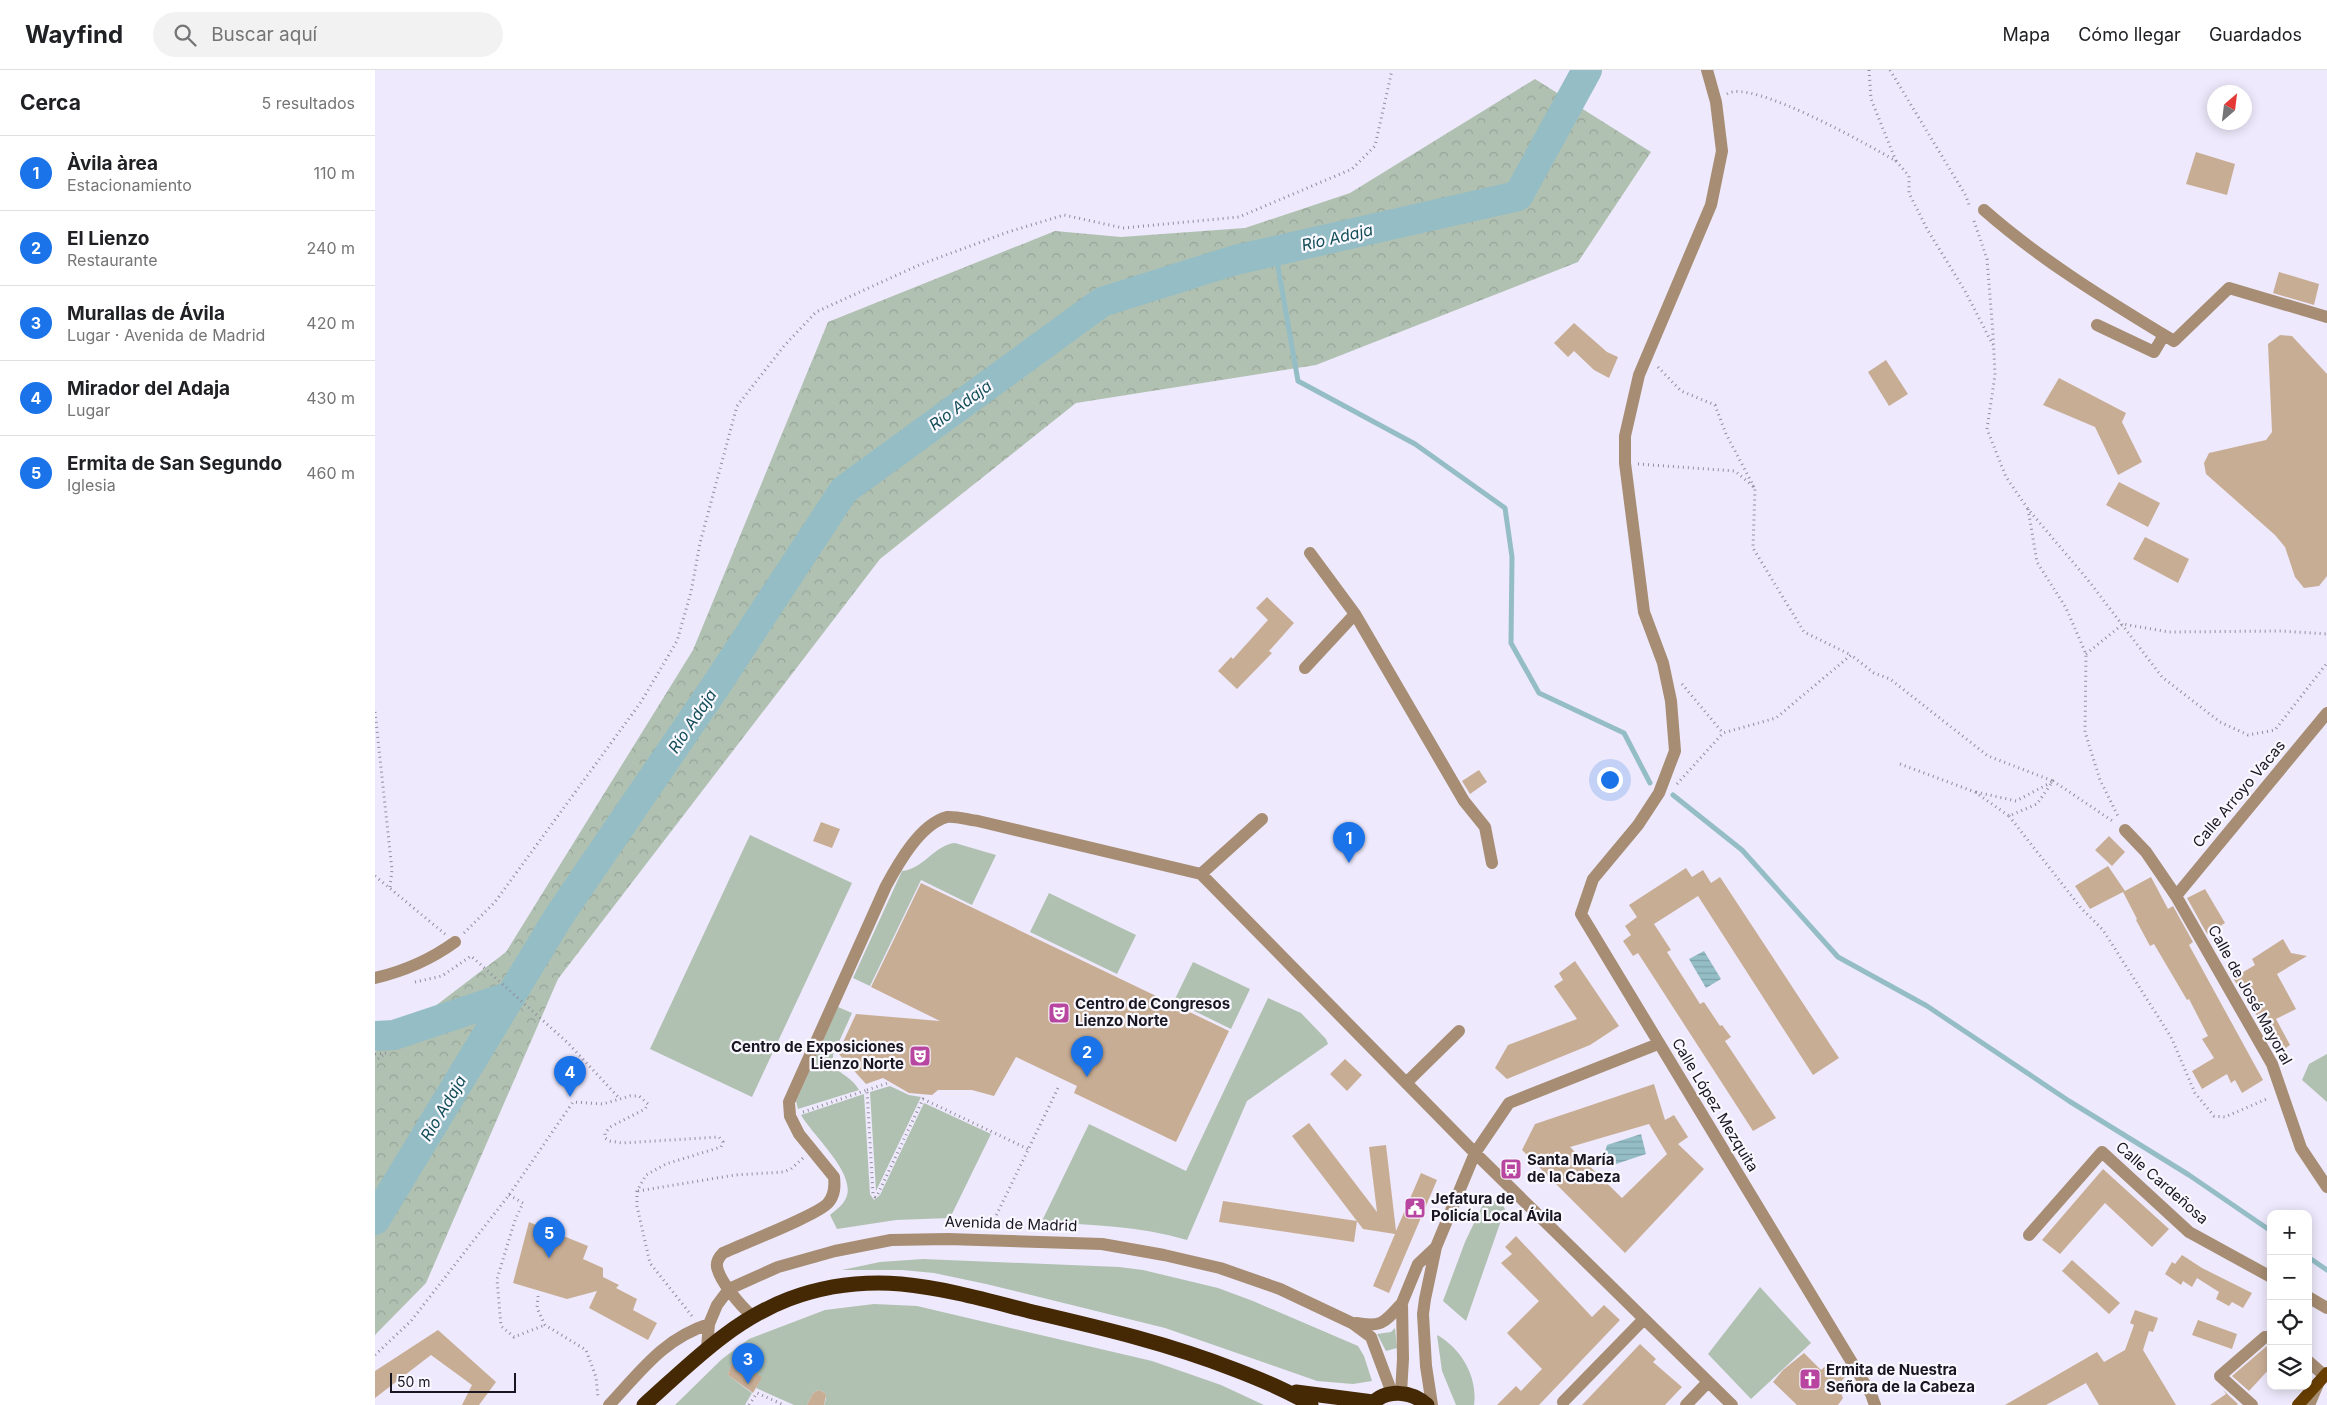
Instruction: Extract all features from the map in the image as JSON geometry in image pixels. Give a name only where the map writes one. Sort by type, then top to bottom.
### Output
[{"type":"highway","points":[[644,1405],[707,1348],[752,1316],[790,1299],[830,1288],[867,1284],[901,1284],[952,1292],[1128,1334],[1195,1354],[1290,1391],[1372,1404],[1396,1393],[1419,1398],[1427,1405]]},
{"type":"highway","points":[[1290,1391],[1311,1405]]},
{"type":"main road","points":[[2298,1405],[2323,1377]]},
{"type":"street","points":[[1659,793],[1675,751],[1671,701],[1663,663],[1644,612],[1625,463],[1625,436],[1639,375],[1711,205],[1722,151],[1716,102],[1707,70]]},
{"type":"street","points":[[1984,210],[2020,242],[2094,293],[2174,341],[2229,288],[2327,317]]},
{"type":"street","points":[[2097,325],[2154,352],[2164,335]]},
{"type":"street","points":[[1310,553],[1355,614],[1464,801],[1485,827],[1492,863]]},
{"type":"street","points":[[1305,668],[1355,614]]},
{"type":"street","name":"Calle Arroyo Vacas","points":[[2176,896],[2327,713]]},
{"type":"street","name":"Calle López Mezquita","points":[[1659,793],[1639,826],[1593,880],[1581,914],[1871,1394],[1875,1405]]},
{"type":"street","points":[[752,1316],[740,1305],[729,1289],[717,1267],[718,1259],[723,1253],[819,1210],[832,1197],[835,1184],[831,1170],[809,1149],[790,1116],[789,1102],[886,886],[900,861],[926,828],[947,817],[978,821],[1201,874],[1475,1153],[1732,1405]]},
{"type":"street","points":[[1201,874],[1262,819]]},
{"type":"street","name":"Calle de José Mayoral","points":[[2125,830],[2146,852],[2176,896],[2272,1064],[2301,1148],[2327,1187]]},
{"type":"street","points":[[375,978],[398,973],[433,958],[455,942]]},
{"type":"street","points":[[1406,1083],[1459,1031]]},
{"type":"street","points":[[1432,1405],[1426,1366],[1423,1314],[1435,1247],[1475,1153],[1509,1104],[1658,1044]]},
{"type":"street","name":"Calle Cardeñosa","points":[[2029,1235],[2102,1152],[2189,1232],[2267,1275]]},
{"type":"street","name":"Avenida de Madrid","points":[[729,1289],[777,1267],[835,1251],[891,1240],[948,1239],[1102,1244],[1164,1254],[1220,1268],[1280,1289],[1352,1323],[1371,1337],[1396,1393]]},
{"type":"street","points":[[1396,1393],[1403,1359],[1402,1303],[1418,1264],[1435,1247]]},
{"type":"street","points":[[609,1405],[665,1346],[704,1326],[729,1289]]},
{"type":"street","points":[[2312,1299],[2327,1308]]},
{"type":"street","name":"Avenida de Madrid","points":[[1352,1323],[1374,1326],[1388,1319],[1402,1303]]},
{"type":"street","points":[[1563,1402],[1644,1319]]},
{"type":"street","points":[[704,1326],[707,1348]]},
{"type":"street","points":[[2253,1405],[2220,1376],[2267,1337]]},
{"type":"street","points":[[2309,1405],[2323,1377],[2312,1365]]},
{"type":"street","points":[[1686,1405],[1708,1382]]},
{"type":"path","points":[[375,876],[455,942],[495,902],[641,702],[677,641],[691,592],[700,543],[737,406],[784,346],[816,312],[919,265],[1008,232],[1064,215],[1123,228],[1239,217],[1352,169],[1375,146],[1392,70]]},
{"type":"path","points":[[1869,70],[1871,99],[1896,161],[1909,176],[1909,193],[1927,229],[1965,291],[1994,347]]},
{"type":"path","points":[[1890,70],[1966,196],[1987,260],[1995,376],[1987,429],[2006,477],[2028,508],[2123,624],[2162,677],[2220,722],[2248,734],[2275,730],[2327,663]]},
{"type":"path","points":[[1716,102],[1732,91],[1752,92],[1821,121],[1896,161]]},
{"type":"path","points":[[1646,358],[1661,370],[1681,391],[1715,405],[1726,434],[1755,488],[1753,548],[1804,632],[1851,655],[1873,673],[1890,679],[1988,756],[2053,782],[2125,830]]},
{"type":"path","points":[[1625,463],[1735,471],[1755,488]]},
{"type":"path","points":[[2028,508],[2037,562],[2066,608],[2086,654],[2085,732],[2100,780],[2125,830]]},
{"type":"path","points":[[2086,654],[2123,624],[2169,632],[2281,631],[2327,634]]},
{"type":"path","points":[[1659,793],[1681,782],[1723,733],[1776,718],[1851,655]]},
{"type":"path","points":[[1663,663],[1723,733]]},
{"type":"path","points":[[375,712],[392,870],[390,888]]},
{"type":"path","points":[[1900,764],[1975,792],[2016,801],[2053,782]]},
{"type":"path","points":[[2009,816],[2037,804],[2053,782]]},
{"type":"path","points":[[1975,792],[2009,816],[2081,908],[2103,930],[2171,1037],[2195,1093],[2214,1116],[2225,1117],[2281,1093]]},
{"type":"path","points":[[431,980],[442,976],[471,956],[568,1043],[620,1099]]},
{"type":"path","points":[[375,1054],[386,1053],[375,1062]]},
{"type":"path","points":[[790,1116],[888,1083]]},
{"type":"path","points":[[992,1224],[1058,1088]]},
{"type":"path","points":[[867,1090],[873,1194],[875,1197],[923,1099],[1029,1149]]},
{"type":"path","points":[[375,1355],[411,1321],[509,1195],[573,1102],[603,1104],[639,1096],[647,1104],[645,1109],[610,1127],[605,1133],[605,1138],[622,1143],[719,1138],[723,1142],[721,1147],[666,1164],[646,1175],[637,1191],[637,1206],[650,1264],[693,1316],[704,1326]]},
{"type":"path","points":[[637,1191],[735,1175],[783,1172],[799,1164],[809,1149]]},
{"type":"path","points":[[509,1195],[523,1203],[515,1220],[497,1279],[501,1326],[514,1337],[545,1325]]},
{"type":"path","points":[[538,1296],[537,1308],[545,1325],[586,1350],[597,1377],[599,1405]]},
{"type":"path","points":[[749,1405],[757,1393],[784,1405]]},
{"type":"green space","points":[[1535,79],[1651,152],[1578,262],[1316,365],[1076,403],[880,559],[558,979],[426,1283],[375,1335],[375,1052],[506,952],[693,650],[828,322],[1055,231],[1121,237],[1245,228],[1350,193]]},
{"type":"green space","points":[[750,835],[852,883],[752,1097],[650,1049]]},
{"type":"green space","points":[[955,843],[996,855],[972,905],[921,880],[870,986],[853,978],[902,871],[917,866],[941,848]]},
{"type":"green space","points":[[1049,893],[1136,935],[1117,974],[1030,932]]},
{"type":"green space","points":[[1193,962],[1250,989],[1231,1029],[1174,1001]]},
{"type":"green space","points":[[1268,998],[1301,1013],[1326,1039],[1328,1044],[1247,1101],[1187,1240],[1133,1229],[1096,1225],[1041,1223],[1089,1124],[1186,1171]]},
{"type":"green space","points":[[838,1007],[852,1013],[833,1055],[833,1065],[854,1082],[859,1090],[798,1109],[796,1101]]},
{"type":"green space","points":[[2327,1054],[2327,1102],[2302,1080],[2309,1064]]},
{"type":"green space","points":[[890,1086],[909,1095],[921,1097],[876,1191],[870,1092]]},
{"type":"green space","points":[[864,1094],[870,1194],[874,1200],[880,1195],[924,1103],[991,1134],[950,1218],[896,1220],[837,1229],[830,1215],[846,1198],[848,1188],[845,1178],[832,1155],[801,1115]]},
{"type":"green space","points":[[1485,1200],[1493,1200],[1503,1205],[1505,1209],[1466,1321],[1443,1301],[1465,1242]]},
{"type":"green space","points":[[923,1259],[1119,1267],[1143,1270],[1218,1288],[1358,1346],[1364,1356],[1372,1381],[1353,1384],[1317,1381],[1165,1328],[934,1273],[902,1270],[842,1270],[880,1262]]},
{"type":"green space","points":[[1760,1287],[1811,1343],[1751,1399],[1708,1354]]},
{"type":"green space","points":[[874,1304],[917,1306],[1152,1361],[1221,1385],[1264,1405],[824,1405],[825,1393],[819,1390],[813,1393],[807,1405],[794,1405],[756,1388],[761,1377],[742,1365],[735,1363],[730,1367],[728,1375],[752,1393],[745,1405],[675,1405],[722,1359],[749,1339],[825,1310]]},
{"type":"green space","points":[[1395,1328],[1397,1348],[1386,1351],[1377,1334],[1391,1332]]},
{"type":"green space","points":[[1437,1335],[1453,1347],[1466,1364],[1475,1394],[1474,1405],[1456,1405],[1442,1371]]},
{"type":"shaded area","points":[[1704,951],[1721,979],[1706,988],[1689,959]]},
{"type":"shaded area","points":[[1641,1134],[1646,1154],[1613,1165],[1604,1156],[1607,1145]]},
{"type":"building","points":[[2196,152],[2235,164],[2227,195],[2186,184]]},
{"type":"building","points":[[2279,272],[2319,284],[2314,305],[2273,293]]},
{"type":"building","points":[[1574,323],[1607,352],[1618,357],[1609,378],[1594,370],[1574,351],[1568,357],[1554,343]]},
{"type":"building","points":[[2280,335],[2292,336],[2327,374],[2327,576],[2319,586],[2304,588],[2295,577],[2285,547],[2275,535],[2206,474],[2204,463],[2209,453],[2266,440],[2272,432],[2268,344]]},
{"type":"building","points":[[1886,360],[1908,394],[1889,406],[1868,372]]},
{"type":"building","points":[[2059,378],[2126,413],[2122,422],[2142,462],[2118,475],[2095,427],[2043,405]]},
{"type":"building","points":[[2119,482],[2160,503],[2148,527],[2106,505]]},
{"type":"building","points":[[2145,537],[2189,559],[2178,583],[2133,559]]},
{"type":"building","points":[[1267,597],[1294,623],[1269,651],[1272,653],[1237,689],[1218,671],[1231,657],[1233,659],[1268,620],[1256,608]]},
{"type":"building","points":[[1479,770],[1487,782],[1470,794],[1462,781]]},
{"type":"building","points":[[821,822],[840,829],[832,848],[813,841]]},
{"type":"building","points":[[2109,836],[2125,852],[2112,866],[2095,850]]},
{"type":"building","points":[[2108,866],[2125,891],[2151,877],[2168,909],[2173,906],[2193,942],[2189,945],[2263,1080],[2242,1093],[2235,1080],[2231,1083],[2227,1074],[2202,1089],[2192,1071],[2214,1058],[2202,1039],[2208,1036],[2189,999],[2187,1000],[2154,944],[2150,946],[2123,892],[2090,909],[2075,886]]},
{"type":"building","points":[[1686,868],[1692,877],[1703,870],[1711,883],[1720,877],[1839,1058],[1813,1075],[1698,896],[1654,924],[1671,950],[1667,952],[1700,1004],[1704,1002],[1720,1026],[1722,1025],[1731,1037],[1725,1041],[1776,1118],[1753,1131],[1638,953],[1633,956],[1623,941],[1631,935],[1625,926],[1637,917],[1629,905]]},
{"type":"building","name":"Centro de Congresos Lienzo Norte","points":[[921,883],[1229,1031],[1176,1142],[1074,1093],[1077,1086],[1016,1057],[994,1096],[972,1090],[938,1090],[932,1095],[909,1093],[883,1078],[866,1084],[838,1053],[856,1014],[940,1021],[871,987]]},
{"type":"building","points":[[2205,889],[2225,923],[2207,934],[2187,898]]},
{"type":"building","points":[[2283,939],[2291,953],[2307,956],[2277,974],[2296,1009],[2276,1019],[2290,1045],[2276,1055],[2264,1027],[2233,978],[2255,965],[2252,959]]},
{"type":"building","points":[[1575,961],[1619,1026],[1590,1045],[1507,1079],[1495,1068],[1508,1045],[1577,1019],[1554,986],[1563,980],[1559,973]]},
{"type":"building","points":[[1345,1059],[1362,1075],[1347,1091],[1330,1074]]},
{"type":"building","points":[[1654,1084],[1665,1120],[1674,1115],[1688,1137],[1678,1144],[1704,1169],[1625,1253],[1522,1150],[1535,1124]],"holes":[[[1649,1124],[1667,1154],[1622,1198],[1570,1147]]]},
{"type":"building","points":[[1309,1123],[1377,1212],[1369,1147],[1386,1145],[1396,1231],[1421,1173],[1437,1180],[1389,1293],[1373,1286],[1395,1234],[1363,1229],[1292,1136]]},
{"type":"building","points":[[2103,1169],[2169,1229],[2152,1247],[2105,1203],[2060,1254],[2042,1240]]},
{"type":"building","points":[[1223,1201],[1357,1221],[1354,1242],[1219,1222]]},
{"type":"building","points":[[529,1222],[588,1246],[583,1259],[603,1268],[603,1277],[619,1285],[616,1288],[637,1299],[633,1310],[657,1323],[648,1340],[589,1308],[597,1291],[567,1299],[513,1283]]},
{"type":"building","points":[[1516,1236],[1592,1317],[1604,1305],[1620,1320],[1539,1405],[1497,1405],[1516,1386],[1521,1391],[1542,1369],[1507,1333],[1539,1301],[1501,1263],[1512,1254],[1505,1247]]},
{"type":"building","points":[[2182,1255],[2202,1268],[2252,1293],[2243,1308],[2232,1302],[2229,1306],[2216,1299],[2219,1292],[2197,1278],[2192,1287],[2183,1281],[2181,1285],[2165,1274],[2172,1262],[2175,1264]]},
{"type":"building","points":[[2072,1260],[2120,1303],[2109,1314],[2062,1271]]},
{"type":"building","points":[[2135,1310],[2158,1318],[2153,1332],[2149,1331],[2143,1350],[2176,1405],[2099,1405],[2086,1383],[2046,1405],[2005,1405],[2097,1352],[2104,1362],[2125,1350],[2134,1325],[2130,1323]]},
{"type":"building","points":[[2198,1320],[2237,1334],[2232,1349],[2192,1335]]},
{"type":"building","points":[[438,1330],[496,1382],[479,1405],[462,1405],[472,1385],[431,1355],[375,1398],[375,1371]]},
{"type":"building","points":[[1640,1344],[1656,1359],[1653,1362],[1682,1387],[1665,1405],[1582,1405]]},
{"type":"building","points":[[2267,1346],[2267,1371],[2249,1391],[2232,1376]]},
{"type":"building","name":"Ermita de Nuestra Señora de la Cabeza","points":[[1804,1353],[1821,1370],[1831,1361],[1846,1376],[1838,1385],[1843,1398],[1838,1405],[1797,1405],[1773,1382],[1783,1370]]},
{"type":"building","points":[[733,1363],[742,1365],[762,1377],[753,1393],[728,1375]]},
{"type":"building","points":[[819,1390],[825,1393],[826,1396],[824,1405],[807,1405],[813,1393]]},
{"type":"building","points":[[2223,1390],[2237,1405],[2210,1405],[2226,1394]]},
{"type":"waterway","name":"Río Adaja","points":[[375,1220],[559,916],[715,687],[844,490],[1102,302],[1235,260],[1518,196],[1587,70]]},
{"type":"waterway","points":[[1275,250],[1298,381],[1415,444],[1505,508],[1512,557],[1511,643],[1539,693],[1624,733],[1650,783]]},
{"type":"waterway","points":[[1673,795],[1742,850],[1838,957],[1927,1006],[2069,1101],[2189,1175],[2267,1228]]},
{"type":"waterway","name":"Río Adaja","points":[[375,1036],[394,1035],[511,996]]},
{"type":"waterway","points":[[2312,1260],[2327,1270]]},
{"type":"place","name":"Àvila àrea","points":[[1349,863]]},
{"type":"place","name":"Centro de Congresos Lienzo Norte","points":[[1059,1013]]},
{"type":"place","name":"Centro de Exposiciones Lienzo Norte","points":[[920,1056]]},
{"type":"place","name":"El Lienzo","points":[[1087,1077]]},
{"type":"place","name":"Mirador del Adaja","points":[[570,1097]]},
{"type":"place","name":"Santa María de la Cabeza","points":[[1511,1169]]},
{"type":"place","name":"Jefatura de Policía Local Ávila","points":[[1415,1208]]},
{"type":"place","name":"Ermita de San Segundo","points":[[549,1258]]},
{"type":"place","name":"Ermita de Nuestra Señora de la Cabeza","points":[[1810,1379]]},
{"type":"place","name":"Murallas de Ávila","points":[[748,1384]]}]
